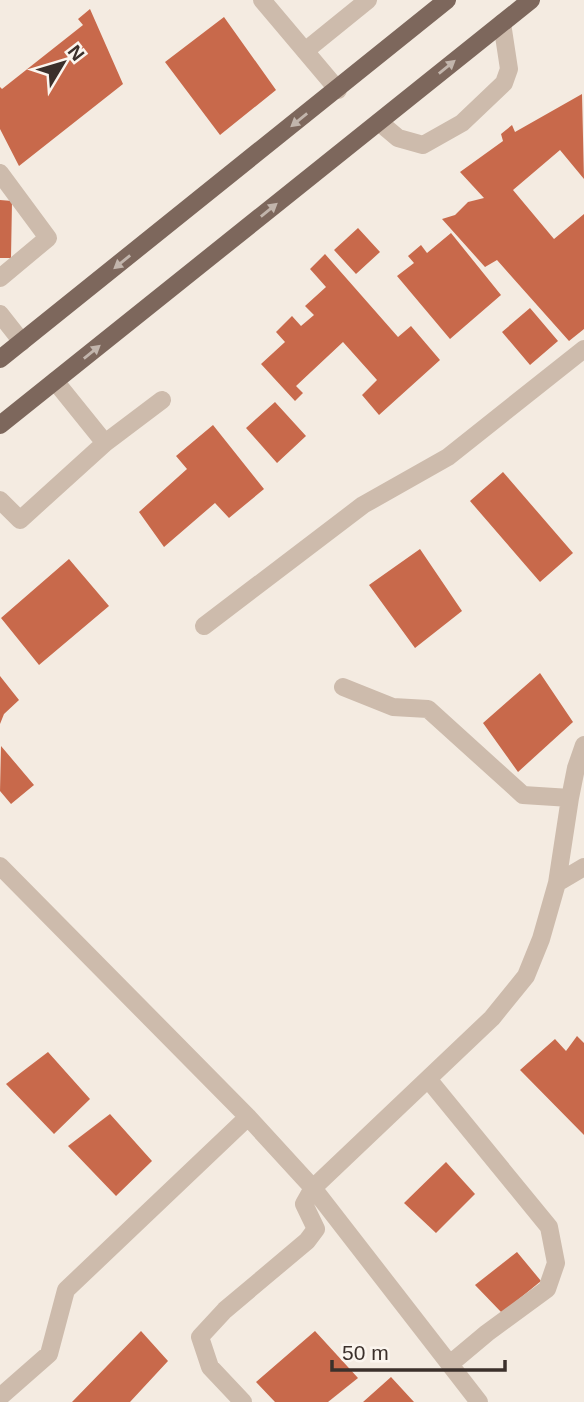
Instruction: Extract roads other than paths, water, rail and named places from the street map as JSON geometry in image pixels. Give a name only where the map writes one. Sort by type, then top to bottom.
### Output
[{"type":"main road","points":[[0,359],[447,0]]},
{"type":"main road","points":[[0,425],[531,0]]},
{"type":"street","points":[[262,0],[338,90]]},
{"type":"street","points":[[305,51],[368,0]]},
{"type":"street","points":[[379,122],[398,138],[423,145],[462,123],[505,83],[509,69],[502,23]]},
{"type":"street","points":[[0,173],[48,238],[0,278]]},
{"type":"street","points":[[0,314],[22,342]]},
{"type":"street","points":[[204,626],[363,505],[448,457],[584,349]]},
{"type":"street","points":[[55,381],[106,443]]},
{"type":"street","points":[[0,500],[20,520],[106,443],[162,400]]},
{"type":"street","points":[[343,687],[393,708],[428,709],[523,795],[570,798]]},
{"type":"street","points":[[243,1402],[210,1367],[200,1337],[225,1310],[307,1241],[316,1229],[304,1204],[313,1188],[492,1018],[526,976],[541,939],[557,883],[570,798],[584,745]]},
{"type":"street","points":[[0,866],[248,1116],[313,1188],[479,1402]]},
{"type":"street","points":[[557,883],[584,867]]},
{"type":"street","points":[[428,1079],[549,1227],[556,1263],[547,1289],[450,1364]]},
{"type":"street","points":[[0,1397],[49,1354],[66,1290],[248,1116]]}]
